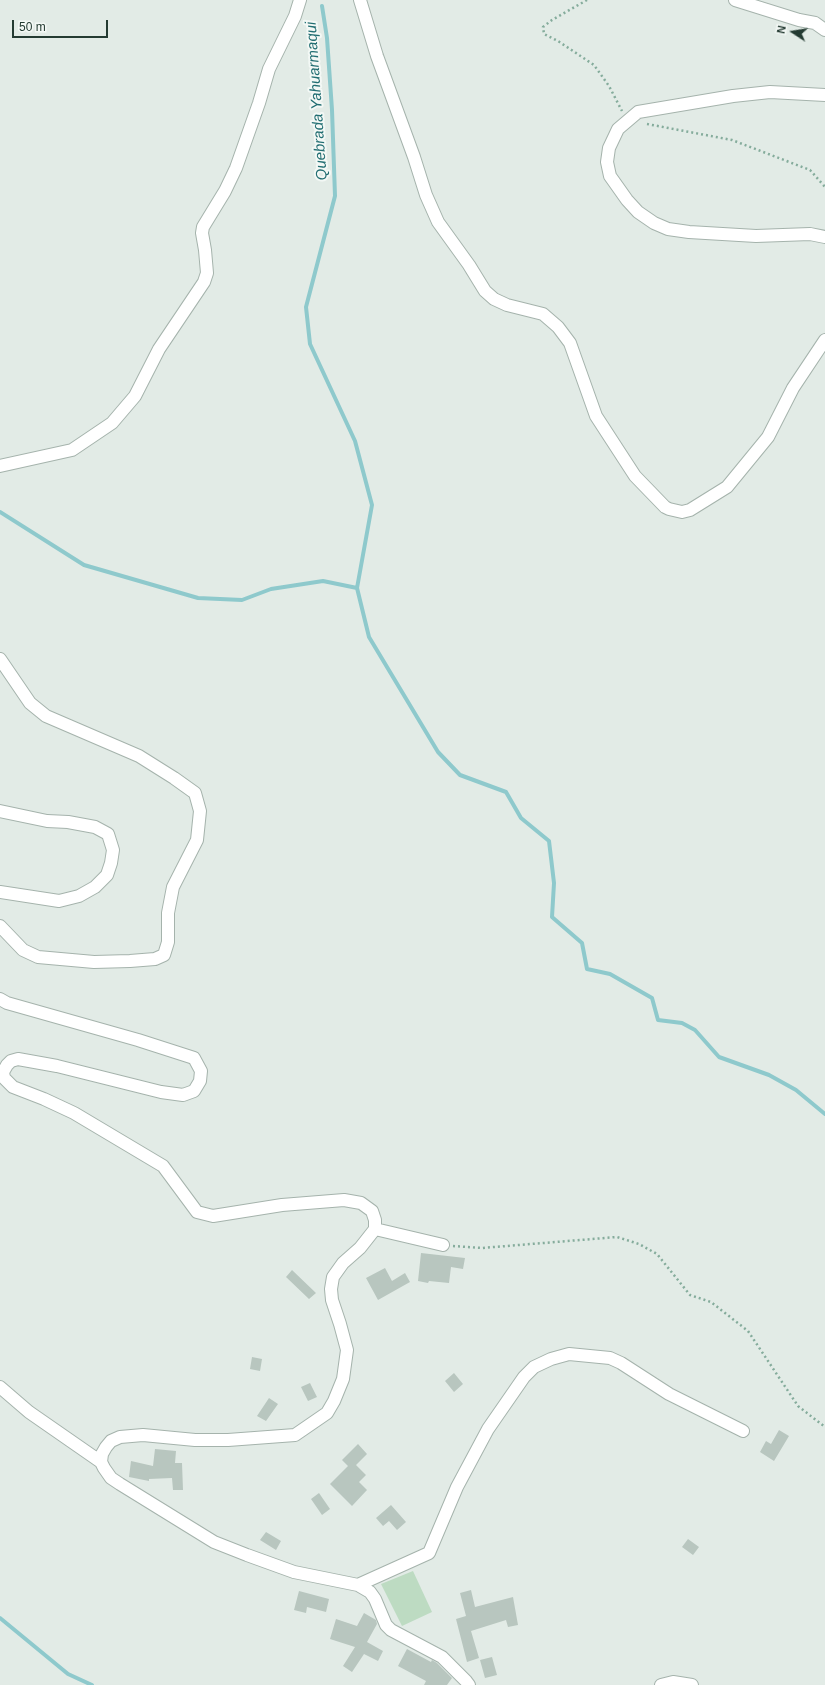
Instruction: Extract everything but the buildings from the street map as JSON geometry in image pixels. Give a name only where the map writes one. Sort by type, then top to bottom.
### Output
[{"type":"street","points":[[0,466],[72,450],[112,423],[135,396],[159,349],[204,282],[207,273],[202,233],[203,227],[236,168],[259,103],[269,69],[295,16],[300,0]]},
{"type":"street","points":[[360,0],[377,56],[414,157],[426,195],[438,222],[469,265],[485,291],[494,299],[507,305],[543,314],[558,327],[570,343],[573,350],[596,416],[635,476],[665,507],[682,512],[690,510],[727,486],[768,437],[793,388],[825,340]]},
{"type":"street","points":[[735,0],[799,20],[815,23],[825,30]]},
{"type":"street","points":[[825,95],[770,92],[733,96],[638,112],[618,128],[606,162],[610,176],[627,200],[638,212],[654,223],[668,229],[689,232],[756,236],[810,234],[825,237]]},
{"type":"street","points":[[0,659],[30,703],[46,716],[138,756],[168,774],[195,793],[200,811],[197,840],[173,887],[168,913],[168,942],[164,955],[155,959],[94,962],[38,957],[23,950],[0,926]]},
{"type":"street","points":[[0,811],[32,818],[95,827],[108,834],[112,850],[112,863],[107,875],[95,887],[79,896],[59,901],[0,892]]},
{"type":"street","points":[[0,999],[7,1003],[138,1040],[194,1058],[201,1071],[200,1081],[194,1091],[183,1095],[161,1092],[58,1066],[18,1059],[7,1065],[3,1072],[4,1078],[13,1087],[74,1113],[163,1166],[197,1212],[213,1216],[282,1205],[344,1200],[360,1203],[372,1211],[375,1220],[375,1230],[333,1277],[331,1289],[332,1300],[347,1350],[343,1379],[334,1401],[327,1413],[295,1435],[228,1440],[195,1440],[143,1435],[120,1437],[111,1441],[106,1447],[102,1454],[101,1462]]},
{"type":"street","points":[[375,1230],[443,1245]]},
{"type":"street","points":[[358,1585],[429,1553],[457,1487],[488,1429],[524,1377],[534,1367],[551,1359],[569,1354],[610,1358],[621,1363],[669,1394],[743,1431]]},
{"type":"street","points":[[0,1387],[29,1412],[101,1462],[111,1478],[214,1542],[294,1572],[358,1585],[370,1592],[386,1625],[391,1630],[442,1657],[469,1685]]},
{"type":"street","points":[[661,1685],[673,1682],[692,1685]]},
{"type":"path","points":[[443,1245],[482,1248],[617,1237],[639,1244],[657,1254],[690,1295],[711,1302],[748,1330],[798,1406],[825,1427]]},
{"type":"green space","points":[[413,1571],[432,1612],[402,1626],[381,1584]]},
{"type":"waterway","name":"Quebrada Yahuarmaqui","points":[[322,6],[327,38],[332,110],[335,196],[306,307],[310,344],[355,441],[372,505],[357,588],[369,637],[438,752],[460,775],[506,792],[521,818],[549,841],[554,883],[552,917],[582,943],[587,969],[610,974],[652,998],[658,1020],[682,1023],[695,1030],[719,1057],[769,1075],[796,1090],[825,1114]]},
{"type":"waterway","points":[[0,512],[84,565],[198,598],[242,600],[271,589],[323,581],[357,588]]},
{"type":"waterway","points":[[0,1618],[68,1674],[92,1685]]}]
